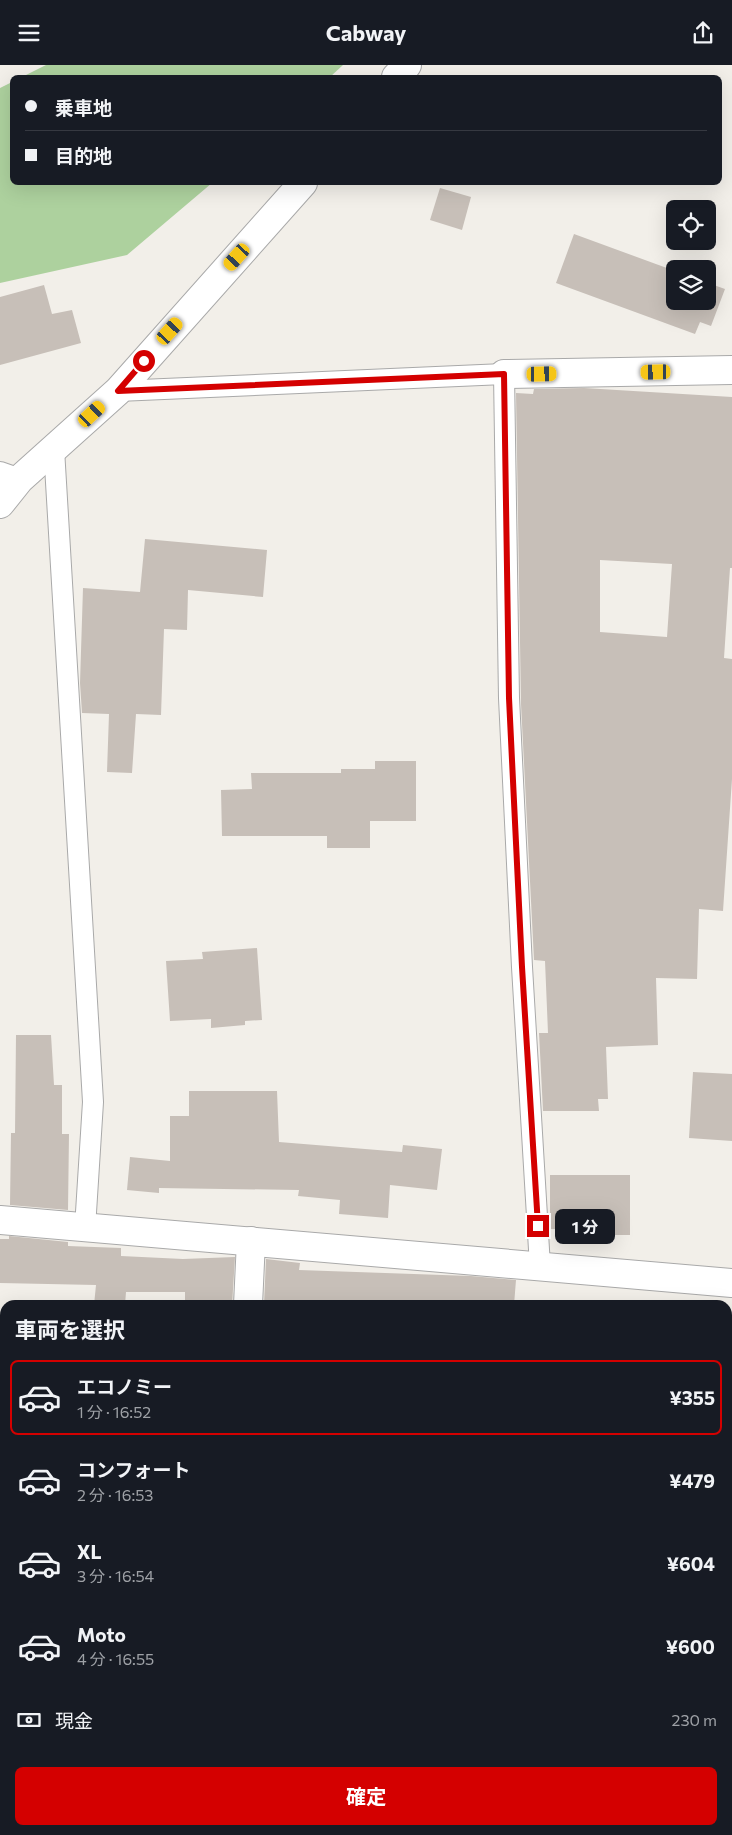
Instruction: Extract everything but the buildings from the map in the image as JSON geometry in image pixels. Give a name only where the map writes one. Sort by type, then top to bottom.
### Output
[{"type":"street","points":[[398,75],[407,65]]},
{"type":"street","points":[[0,504],[10,475],[54,449],[118,391],[301,185]]},
{"type":"street","points":[[504,374],[732,370]]},
{"type":"street","points":[[0,1220],[732,1283]]},
{"type":"street","points":[[248,1300],[251,1241]]},
{"type":"lane","points":[[118,391],[504,374],[509,698],[522,967],[540,1266]]},
{"type":"lane","points":[[54,449],[93,1102],[85,1227]]},
{"type":"green space","points":[[46,65],[343,65],[332,75],[26,75]]},
{"type":"green space","points":[[10,83],[10,185],[210,185],[127,255],[0,283],[0,88]]},
{"type":"route","points":[[144,361],[118,391],[504,374],[509,698],[522,967],[538,1226]]}]
